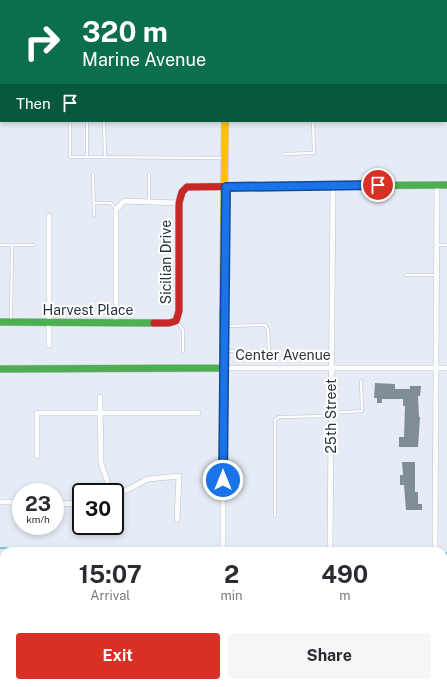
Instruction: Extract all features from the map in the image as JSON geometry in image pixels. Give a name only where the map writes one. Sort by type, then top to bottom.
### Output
[{"type":"street","points":[[223,547],[223,351],[226,187],[225,122]]},
{"type":"street","points":[[435,547],[437,185]]},
{"type":"street","points":[[116,323],[116,210],[124,201],[178,203],[182,192],[187,187],[447,185]]},
{"type":"street","name":"25th Street","points":[[330,547],[333,186]]},
{"type":"street","name":"Sicilian Drive","points":[[176,321],[179,311],[178,203]]},
{"type":"street","points":[[49,216],[49,345]]},
{"type":"street","name":"Harvest Place","points":[[0,322],[169,323],[176,321]]},
{"type":"street","name":"Center Avenue","points":[[0,369],[447,368]]},
{"type":"street","points":[[100,397],[101,463],[109,483]]},
{"type":"street","points":[[38,456],[37,414],[198,413]]},
{"type":"street","points":[[124,491],[148,479],[179,476],[177,520]]},
{"type":"street","points":[[0,502],[12,502]]},
{"type":"lane","points":[[70,122],[70,157],[225,158]]},
{"type":"lane","points":[[87,122],[87,157]]},
{"type":"lane","points":[[104,122],[104,157]]},
{"type":"lane","points":[[284,154],[314,154],[313,122]]},
{"type":"lane","points":[[94,174],[94,215]]},
{"type":"lane","points":[[149,174],[149,202]]},
{"type":"lane","points":[[94,203],[111,203],[116,210]]},
{"type":"lane","points":[[0,245],[33,245]]},
{"type":"lane","points":[[11,322],[12,245]]},
{"type":"lane","points":[[437,245],[447,246]]},
{"type":"lane","points":[[406,275],[437,275]]},
{"type":"lane","points":[[176,321],[183,330],[183,351]]},
{"type":"lane","points":[[223,351],[235,351],[240,353],[269,352],[268,330],[265,325],[224,326]]},
{"type":"lane","points":[[275,516],[275,420],[279,417],[330,415],[362,411],[361,381]]},
{"type":"building","points":[[375,383],[395,384],[395,389],[410,389],[410,386],[421,386],[420,396],[418,396],[420,417],[418,447],[399,447],[399,437],[404,437],[405,406],[403,406],[403,399],[382,399],[382,403],[377,403],[377,398],[374,398]]},
{"type":"building","points":[[402,462],[415,462],[415,492],[418,492],[418,504],[422,504],[422,510],[406,510],[404,485],[400,485],[400,475],[403,475]]},
{"type":"traffic: fast","points":[[284,186],[447,185]]},
{"type":"traffic: fast","points":[[0,369],[223,368],[223,308]]},
{"type":"traffic: fast","points":[[0,322],[154,323]]},
{"type":"traffic: slow","points":[[223,308],[225,122]]},
{"type":"traffic: jam","points":[[154,323],[169,323],[176,321],[179,311],[179,203],[182,192],[187,187],[284,186]]},
{"type":"route","points":[[223,480],[226,187],[378,185]]}]
